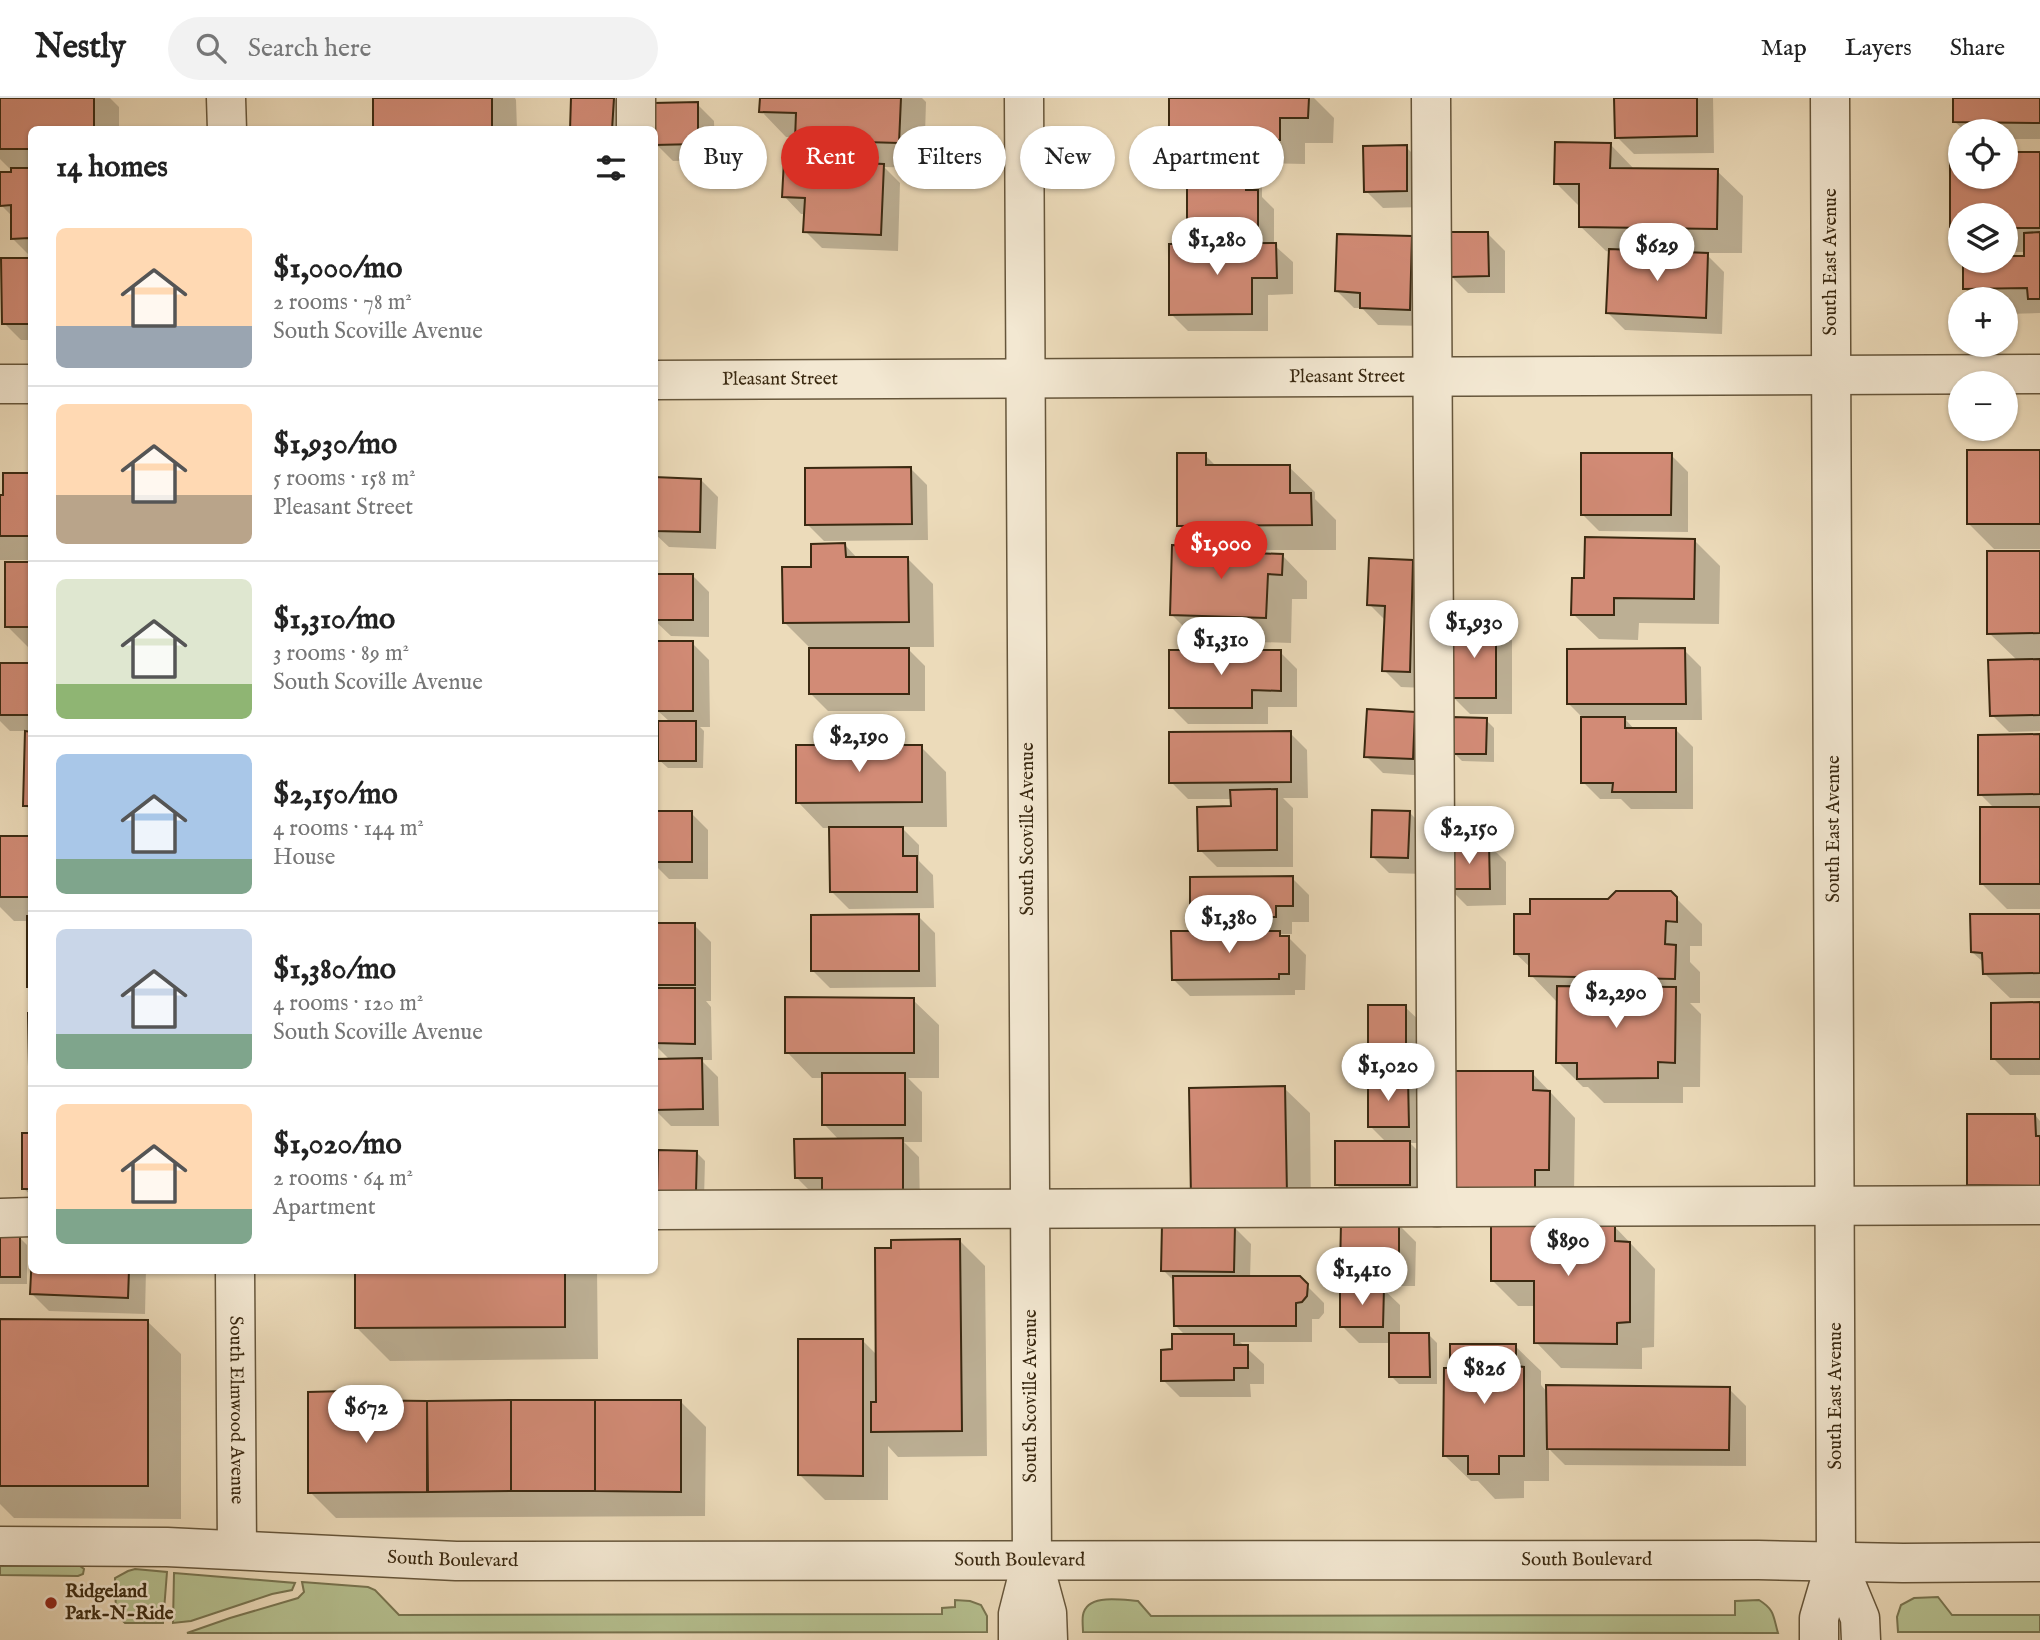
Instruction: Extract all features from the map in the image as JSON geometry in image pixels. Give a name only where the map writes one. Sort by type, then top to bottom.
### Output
[{"type":"street","points":[[226,98],[227,126]]},
{"type":"street","points":[[636,98],[636,126]]},
{"type":"street","name":"South Scoville Avenue","points":[[1024,98],[1032,1559]]},
{"type":"street","points":[[1431,98],[1437,1207]]},
{"type":"street","name":"South East Avenue","points":[[1830,98],[1836,1560]]},
{"type":"street","name":"Pleasant Street","points":[[658,380],[2040,374]]},
{"type":"street","points":[[0,384],[28,384]]},
{"type":"street","points":[[658,1210],[2040,1205]]},
{"type":"street","points":[[0,1218],[28,1217]]},
{"type":"street","name":"South Elmwood Avenue","points":[[235,1274],[237,1549]]},
{"type":"street","name":"South Boulevard","points":[[0,1546],[237,1549],[345,1557],[456,1560],[2040,1562]]},
{"type":"street","points":[[1018,1640],[1018,1614],[1032,1559]]},
{"type":"street","points":[[1032,1559],[1047,1614],[1048,1640]]},
{"type":"street","points":[[1819,1640],[1819,1618],[1836,1560]]},
{"type":"street","points":[[1836,1560],[1860,1619],[1861,1640]]},
{"type":"green space","points":[[0,1566],[80,1566],[84,1569],[83,1574],[78,1576],[0,1575]]},
{"type":"green space","points":[[135,1569],[167,1572],[163,1623],[125,1623],[116,1614],[115,1578]]},
{"type":"green space","points":[[174,1573],[295,1583],[292,1590],[191,1621],[173,1623]]},
{"type":"green space","points":[[302,1582],[368,1587],[375,1590],[399,1615],[942,1614],[942,1608],[955,1607],[955,1600],[970,1601],[981,1605],[987,1616],[987,1632],[187,1633],[298,1598],[304,1592]]},
{"type":"green space","points":[[1938,1597],[1952,1615],[2040,1615],[2040,1632],[1898,1632],[1897,1617],[1901,1605],[1914,1598]]},
{"type":"green space","points":[[1106,1599],[1138,1601],[1151,1616],[1735,1615],[1735,1601],[1759,1600],[1771,1610],[1778,1633],[1083,1632],[1083,1615],[1086,1608],[1091,1603]]},
{"type":"building","points":[[0,98],[94,98],[94,126],[28,126],[28,149],[0,149]]},
{"type":"building","points":[[373,98],[492,98],[492,126],[373,126]]},
{"type":"building","points":[[571,98],[614,98],[612,126],[570,126]]},
{"type":"building","points":[[760,98],[901,98],[900,126],[893,126],[893,143],[879,142],[879,126],[796,126],[796,113],[759,112]]},
{"type":"building","points":[[1169,98],[1309,98],[1308,118],[1280,118],[1280,126],[1169,126]]},
{"type":"building","points":[[1614,98],[1697,98],[1697,136],[1615,138]]},
{"type":"building","points":[[1953,98],[2040,98],[2040,123],[2018,123],[2018,119],[1953,119]]},
{"type":"building","points":[[698,102],[698,126],[679,126],[679,144],[658,145],[658,126],[654,126],[653,103]]},
{"type":"building","points":[[1555,142],[1611,143],[1610,168],[1718,169],[1717,229],[1579,227],[1579,184],[1554,184]]},
{"type":"building","points":[[1407,145],[1407,191],[1364,192],[1363,146]]},
{"type":"building","points":[[2018,152],[2040,152],[2040,228],[2018,228],[2018,203],[1950,203],[1950,189],[2018,189]]},
{"type":"building","points":[[879,164],[884,164],[881,235],[803,232],[805,198],[782,197],[782,189],[879,189]]},
{"type":"building","points":[[11,168],[28,168],[28,238],[11,239],[11,205],[0,206],[0,172],[11,172]]},
{"type":"building","points":[[1187,189],[1258,190],[1258,228],[1187,229]]},
{"type":"building","points":[[1449,232],[1488,232],[1489,276],[1449,277]]},
{"type":"building","points":[[2040,232],[2040,299],[2028,299],[2027,288],[1963,287],[1963,273],[2018,273],[2018,256],[2024,256],[2024,233]]},
{"type":"building","points":[[1337,234],[1412,236],[1410,310],[1360,308],[1360,293],[1335,291]]},
{"type":"building","points":[[1276,243],[1277,278],[1252,278],[1252,314],[1169,315],[1169,244]]},
{"type":"building","points":[[1609,249],[1708,253],[1706,318],[1606,313]]},
{"type":"building","points":[[1,258],[28,258],[28,324],[2,324]]},
{"type":"building","points":[[1967,450],[2040,450],[2040,524],[1967,524]]},
{"type":"building","points":[[1177,453],[1206,453],[1206,465],[1290,465],[1290,493],[1311,493],[1312,525],[1177,526]]},
{"type":"building","points":[[1581,453],[1672,453],[1671,515],[1581,515]]},
{"type":"building","points":[[911,467],[912,524],[805,525],[805,468]]},
{"type":"building","points":[[3,473],[28,473],[28,536],[0,536],[0,495],[3,495]]},
{"type":"building","points":[[658,477],[701,479],[700,532],[658,531]]},
{"type":"building","points":[[1585,537],[1695,539],[1694,599],[1614,598],[1614,615],[1571,615],[1572,578],[1584,578]]},
{"type":"building","points":[[845,543],[846,557],[908,557],[909,622],[783,623],[782,567],[811,567],[811,544]]},
{"type":"building","points":[[1172,545],[1253,547],[1252,553],[1283,554],[1282,575],[1268,574],[1266,618],[1170,615]]},
{"type":"building","points":[[1987,551],[2040,551],[2040,633],[1987,634]]},
{"type":"building","points":[[1369,558],[1413,560],[1410,672],[1382,671],[1385,606],[1367,605]]},
{"type":"building","points":[[5,562],[28,562],[28,627],[5,627]]},
{"type":"building","points":[[658,574],[693,574],[693,620],[658,620]]},
{"type":"building","points":[[1496,621],[1496,698],[1451,698],[1451,622]]},
{"type":"building","points":[[658,641],[693,641],[693,711],[658,711]]},
{"type":"building","points":[[809,648],[909,648],[909,694],[809,694]]},
{"type":"building","points":[[1685,648],[1686,704],[1567,704],[1567,649]]},
{"type":"building","points":[[1169,650],[1281,650],[1281,691],[1252,690],[1252,708],[1169,708]]},
{"type":"building","points":[[2040,659],[2040,715],[1990,716],[1988,660]]},
{"type":"building","points":[[0,663],[28,663],[28,715],[0,715]]},
{"type":"building","points":[[1367,709],[1415,712],[1413,759],[1364,757]]},
{"type":"building","points":[[1452,717],[1487,718],[1486,754],[1452,754]]},
{"type":"building","points":[[1581,717],[1625,717],[1625,728],[1676,728],[1676,792],[1612,792],[1613,783],[1581,783]]},
{"type":"building","points":[[658,721],[696,721],[696,761],[658,761]]},
{"type":"building","points":[[25,731],[28,731],[28,806],[23,806]]},
{"type":"building","points":[[1291,731],[1291,782],[1169,783],[1169,732]]},
{"type":"building","points":[[2040,734],[2040,794],[1978,795],[1978,735]]},
{"type":"building","points":[[796,745],[922,745],[922,802],[796,803]]},
{"type":"building","points":[[1277,789],[1277,850],[1198,851],[1197,807],[1231,806],[1230,790]]},
{"type":"building","points":[[1980,807],[2040,807],[2040,884],[1980,884]]},
{"type":"building","points":[[1372,810],[1410,811],[1408,858],[1371,857]]},
{"type":"building","points":[[658,811],[692,811],[692,862],[658,862]]},
{"type":"building","points":[[829,827],[903,827],[903,856],[917,856],[917,892],[830,892]]},
{"type":"building","points":[[0,836],[28,836],[28,897],[0,897]]},
{"type":"building","points":[[1489,843],[1490,889],[1448,889],[1447,845]]},
{"type":"building","points":[[1293,876],[1293,906],[1276,906],[1276,917],[1190,918],[1190,877]]},
{"type":"building","points":[[1616,891],[1671,891],[1677,897],[1677,922],[1666,921],[1665,944],[1676,945],[1675,979],[1529,976],[1529,954],[1514,954],[1514,914],[1530,914],[1530,899],[1608,899]]},
{"type":"building","points":[[919,914],[919,971],[811,971],[811,915]]},
{"type":"building","points":[[1970,914],[2040,914],[2040,973],[1983,974],[1982,953],[1971,952]]},
{"type":"building","points":[[27,916],[28,916],[28,987]]},
{"type":"building","points":[[658,923],[695,923],[695,985],[658,985]]},
{"type":"building","points":[[1171,931],[1280,931],[1280,936],[1289,936],[1289,974],[1279,974],[1279,979],[1172,980]]},
{"type":"building","points":[[1557,986],[1676,987],[1675,1063],[1658,1062],[1658,1078],[1577,1079],[1577,1063],[1556,1063]]},
{"type":"building","points":[[658,988],[695,988],[695,1044],[658,1043]]},
{"type":"building","points":[[785,997],[914,998],[914,1053],[785,1053]]},
{"type":"building","points":[[2040,1002],[2040,1059],[1991,1059],[1991,1003]]},
{"type":"building","points":[[1368,1005],[1406,1005],[1406,1054],[1368,1055]]},
{"type":"building","points":[[702,1058],[703,1109],[658,1110],[658,1059]]},
{"type":"building","points":[[1455,1071],[1533,1071],[1533,1090],[1550,1091],[1549,1170],[1535,1170],[1535,1192],[1454,1191]]},
{"type":"building","points":[[822,1073],[905,1073],[905,1125],[822,1125]]},
{"type":"building","points":[[1368,1078],[1408,1078],[1409,1127],[1368,1127]]},
{"type":"building","points":[[1285,1086],[1287,1195],[1191,1197],[1189,1088]]},
{"type":"building","points":[[1967,1114],[2035,1114],[2036,1136],[2040,1136],[2040,1186],[1967,1185]]},
{"type":"building","points":[[22,1133],[28,1133],[28,1189],[22,1189]]},
{"type":"building","points":[[903,1138],[903,1190],[822,1191],[822,1178],[795,1178],[794,1139]]},
{"type":"building","points":[[1335,1141],[1410,1141],[1410,1185],[1335,1185]]},
{"type":"building","points":[[658,1150],[697,1151],[696,1192],[658,1191]]},
{"type":"building","points":[[1341,1223],[1399,1223],[1399,1270],[1340,1269]]},
{"type":"building","points":[[1162,1224],[1235,1225],[1234,1272],[1161,1271]]},
{"type":"building","points":[[1491,1224],[1615,1224],[1615,1241],[1630,1242],[1630,1322],[1617,1323],[1617,1344],[1534,1343],[1534,1281],[1491,1281]]},
{"type":"building","points":[[0,1235],[20,1235],[20,1277],[0,1277]]},
{"type":"building","points":[[960,1239],[962,1431],[871,1432],[871,1402],[876,1402],[875,1248],[891,1248],[891,1240]]},
{"type":"building","points":[[31,1274],[129,1274],[128,1298],[30,1294]]},
{"type":"building","points":[[355,1274],[565,1274],[565,1327],[355,1328]]},
{"type":"building","points":[[1173,1276],[1300,1276],[1308,1284],[1307,1296],[1302,1302],[1296,1303],[1296,1326],[1174,1326]]},
{"type":"building","points":[[1340,1287],[1384,1287],[1383,1327],[1340,1327]]},
{"type":"building","points":[[0,1319],[148,1320],[148,1486],[0,1486]]},
{"type":"building","points":[[1389,1333],[1429,1333],[1430,1377],[1389,1377]]},
{"type":"building","points":[[1172,1334],[1234,1334],[1234,1345],[1248,1345],[1248,1368],[1234,1368],[1234,1380],[1161,1381],[1161,1350],[1172,1349]]},
{"type":"building","points":[[798,1339],[863,1339],[863,1476],[798,1475]]},
{"type":"building","points":[[1450,1344],[1516,1344],[1516,1366],[1524,1367],[1524,1456],[1499,1456],[1499,1474],[1468,1474],[1468,1456],[1443,1456],[1444,1368],[1450,1368]]},
{"type":"building","points":[[1546,1385],[1730,1387],[1729,1450],[1547,1449]]},
{"type":"building","points":[[347,1391],[347,1400],[427,1401],[428,1492],[308,1493],[308,1392]]},
{"type":"building","points":[[511,1400],[511,1491],[427,1492],[427,1401]]},
{"type":"building","points":[[511,1400],[595,1400],[595,1491],[511,1491]]},
{"type":"building","points":[[595,1400],[681,1400],[681,1492],[595,1491]]},
{"type":"place","name":"Ridgeland Park-N-Ride","points":[[51,1603]]}]
